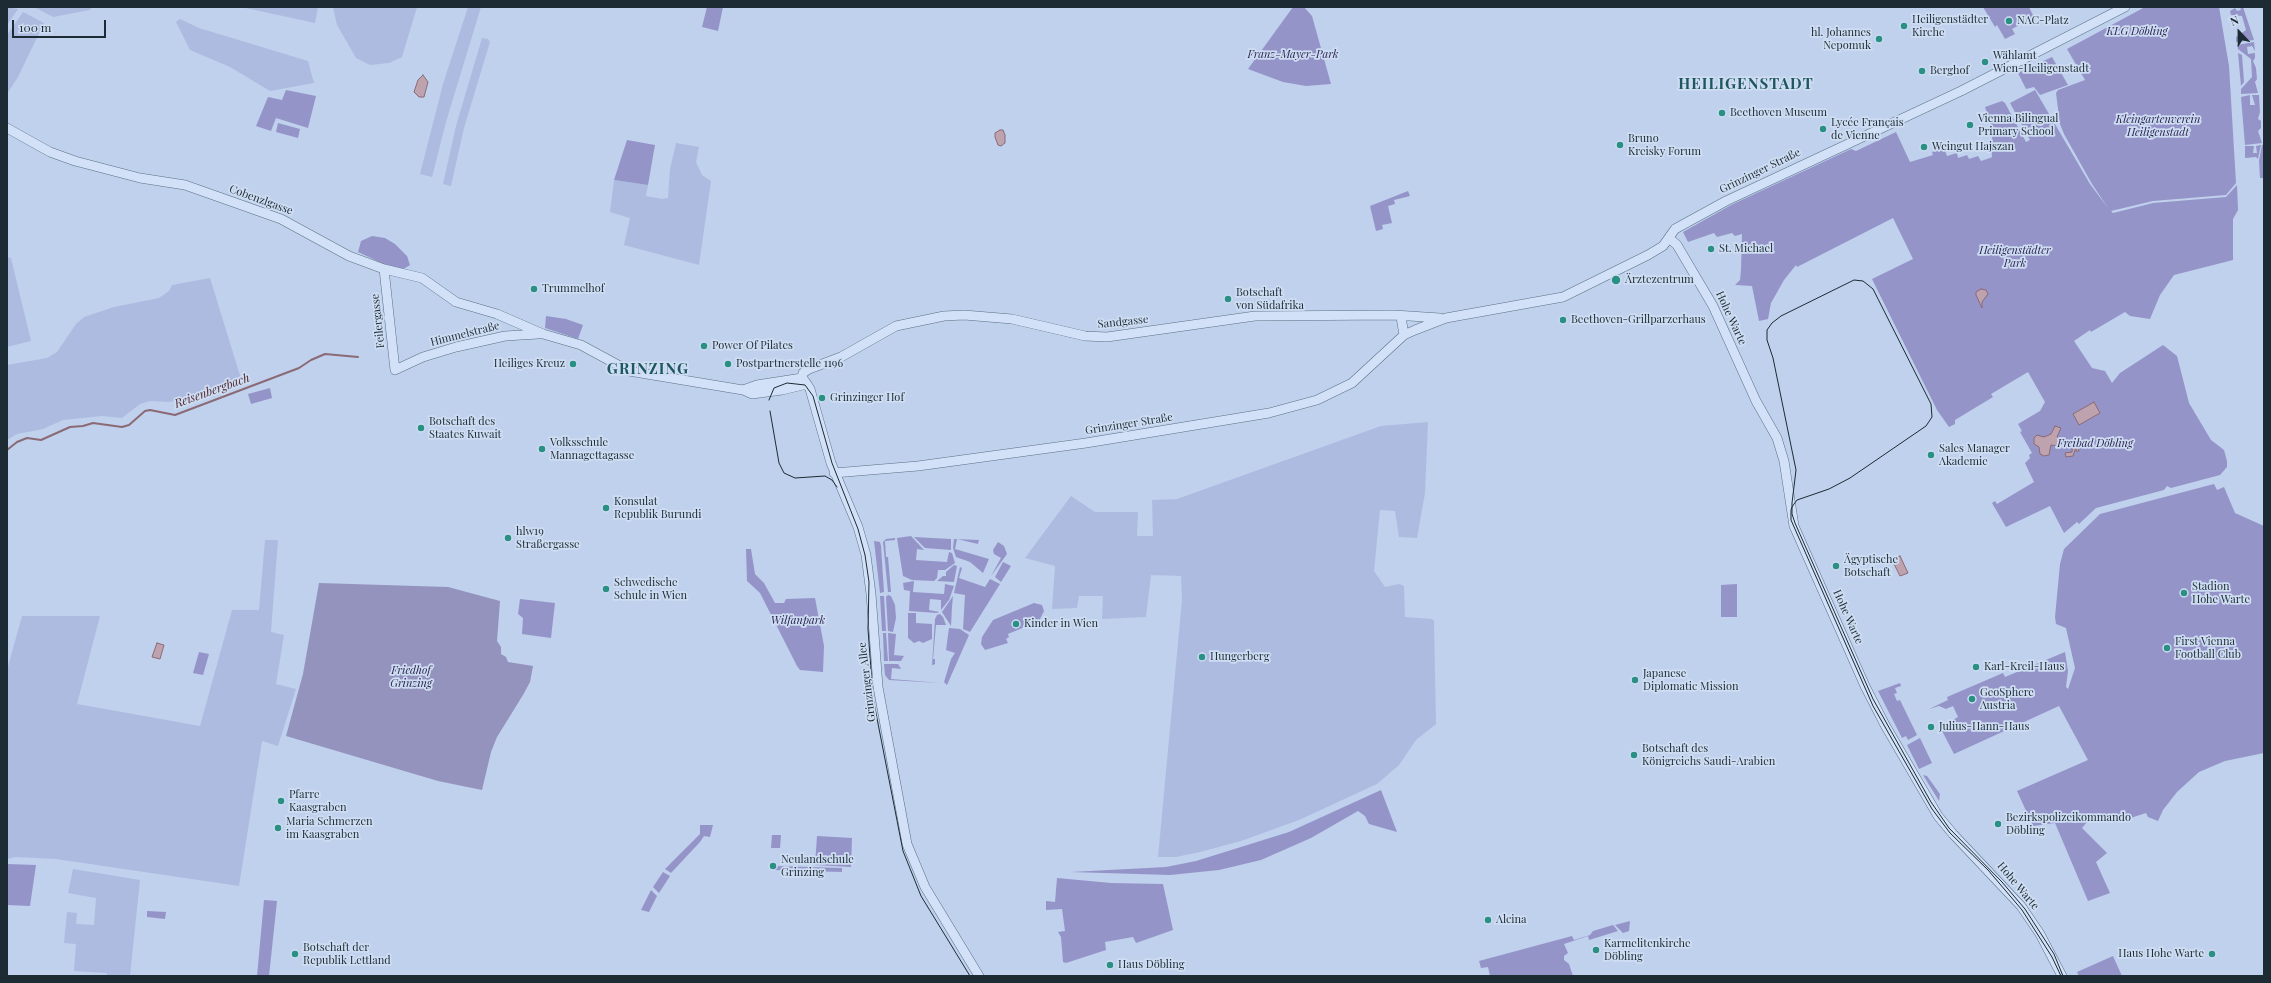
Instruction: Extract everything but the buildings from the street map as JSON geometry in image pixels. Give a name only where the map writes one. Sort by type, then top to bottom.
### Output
[{"type":"street","name":"Grinzinger Straße","points":[[834,473],[918,466],[1086,443],[1287,410],[1317,400],[1344,388],[1363,374],[1404,335],[1446,318],[1563,297],[1664,246],[1675,229],[1726,201],[1982,80],[2125,7]]},
{"type":"street","name":"Cobenzlgasse","points":[[7,128],[50,152],[75,161],[140,178],[184,185],[281,219],[349,256],[384,269],[422,278],[456,302],[497,314]]},
{"type":"street","name":"Hohe Warte","points":[[1669,238],[1677,245],[1713,306],[1756,401],[1777,438],[1784,461],[1794,526],[1865,686],[1885,725],[1938,816],[2021,906],[2040,934],[2062,976]]},
{"type":"street","name":"Feilergasse","points":[[384,269],[395,370]]},
{"type":"street","name":"Himmelstraße","points":[[497,314],[544,334],[581,345],[620,367],[637,374],[742,390],[752,394],[800,387],[804,381]]},
{"type":"street","name":"Sandgasse","points":[[804,381],[815,368],[849,353],[896,326],[935,317],[956,315],[1012,319],[1085,336],[1107,337],[1255,316],[1394,315],[1401,317],[1446,318]]},
{"type":"street","points":[[1401,317],[1404,335]]},
{"type":"street","name":"Himmelstraße","points":[[395,370],[423,357],[470,344],[505,336],[544,334]]},
{"type":"street","name":"Himmelstraße","points":[[742,390],[757,385],[804,381]]},
{"type":"street","name":"Grinzinger Allee","points":[[804,381],[834,473],[858,527],[866,555],[871,594],[878,687],[908,844],[925,887],[979,976]]},
{"type":"shaded area","points":[[7,7],[18,9],[7,25]]},
{"type":"shaded area","points":[[34,7],[91,7],[90,10],[53,17]]},
{"type":"shaded area","points":[[241,7],[318,7],[315,23]]},
{"type":"shaded area","points":[[333,7],[417,7],[402,57],[389,63],[370,65],[356,58],[337,25]]},
{"type":"shaded area","points":[[468,7],[481,7],[446,122],[432,177],[420,174],[443,84]]},
{"type":"shaded area","points":[[23,12],[44,23],[18,77],[7,94],[7,35]]},
{"type":"shaded area","points":[[180,19],[199,28],[308,61],[314,83],[270,91],[230,67],[190,50],[176,22]]},
{"type":"shaded area","points":[[482,38],[488,39],[490,42],[464,128],[451,186],[443,184],[456,126]]},
{"type":"shaded area","points":[[423,75],[428,82],[424,97],[419,97],[414,92],[418,80]]},
{"type":"shaded area","points":[[1003,130],[1005,135],[1005,143],[1001,146],[998,145],[995,137],[995,133]]},
{"type":"shaded area","points":[[676,143],[699,147],[696,162],[702,175],[711,181],[699,265],[624,245],[630,218],[610,212],[614,180],[648,185],[646,196],[662,199],[668,198],[670,169]]},
{"type":"shaded area","points":[[7,257],[11,258],[31,341],[7,347]]},
{"type":"shaded area","points":[[210,278],[242,382],[200,396],[169,402],[150,401],[140,404],[122,418],[102,416],[63,420],[43,429],[17,434],[7,440],[7,365],[47,358],[57,352],[76,324],[84,317],[114,307],[159,298],[169,291],[172,285]]},
{"type":"shaded area","points":[[1981,289],[1986,290],[1988,294],[1982,302],[1982,308],[1976,295],[1976,292]]},
{"type":"shaded area","points":[[2094,402],[2100,413],[2079,425],[2073,414]]},
{"type":"shaded area","points":[[1428,422],[1425,493],[1417,538],[1399,537],[1395,511],[1380,510],[1374,571],[1385,587],[1399,584],[1404,586],[1405,617],[1432,619],[1434,621],[1436,724],[1416,740],[1399,765],[1377,784],[1299,820],[1241,841],[1176,857],[1158,857],[1182,600],[1181,576],[1151,575],[1146,617],[1102,619],[1103,596],[1079,596],[1077,608],[1052,609],[1055,566],[1025,558],[1071,496],[1095,512],[1138,512],[1137,536],[1153,536],[1152,500],[1177,499],[1381,426]]},
{"type":"shaded area","points":[[2055,426],[2061,428],[2057,437],[2062,439],[2062,442],[2058,446],[2051,445],[2049,455],[2044,456],[2040,454],[2039,447],[2034,444],[2034,438],[2037,435],[2044,437],[2051,434]]},
{"type":"shaded area","points":[[2078,437],[2082,443],[2078,447],[2079,451],[2076,451],[2076,447],[2073,456],[2066,457],[2065,453],[2072,452],[2073,441]]},
{"type":"shaded area","points":[[265,540],[278,540],[271,632],[284,635],[276,684],[296,689],[278,746],[262,741],[239,886],[56,859],[16,857],[7,859],[7,670],[22,616],[100,616],[77,704],[200,726],[232,610],[259,610]]},
{"type":"shaded area","points":[[1900,556],[1908,573],[1900,576],[1892,560]]},
{"type":"shaded area","points":[[157,643],[164,645],[160,659],[152,657]]},
{"type":"shaded area","points":[[73,869],[140,880],[130,976],[107,976],[107,973],[74,971],[76,944],[64,943],[67,912],[77,913],[76,924],[94,925],[96,898],[68,893]]},
{"type":"green space","points":[[707,7],[723,7],[718,31],[702,27]]},
{"type":"green space","name":"Franz-Mayer-Park","points":[[1293,7],[1304,7],[1312,16],[1331,84],[1306,86],[1283,82],[1248,69]]},
{"type":"green space","name":"NAC-Platz","points":[[1983,7],[2029,7],[2034,17],[2012,29],[2015,34],[2005,39],[1997,25],[1995,27]]},
{"type":"green space","points":[[2145,7],[2219,7],[2229,66],[2236,183],[2226,195],[2153,201],[2111,211],[2113,213],[2153,203],[2226,197],[2237,185],[2238,210],[2233,219],[2233,260],[2174,275],[2160,295],[2150,319],[2130,316],[2125,312],[2091,332],[2090,330],[2074,341],[2092,368],[2105,371],[2112,383],[2120,373],[2163,345],[2177,356],[2189,403],[2211,440],[2224,450],[2227,467],[2220,475],[2171,488],[2167,486],[2164,490],[2096,508],[2079,524],[2077,522],[2064,533],[2050,506],[2006,527],[1992,503],[1995,501],[1997,504],[2034,482],[2025,463],[2030,458],[2029,455],[2032,453],[2020,432],[2022,431],[2018,424],[2040,411],[2045,402],[2028,372],[1991,394],[1993,397],[1955,420],[1955,424],[1949,427],[1937,410],[1872,279],[1913,259],[1893,218],[1797,267],[1796,265],[1784,280],[1771,303],[1768,319],[1759,321],[1752,286],[1735,285],[1740,280],[1742,234],[1735,236],[1732,233],[1717,237],[1714,233],[1688,242],[1683,232],[1731,205],[1851,149],[1856,151],[1896,132],[1910,162],[1933,155],[1932,152],[1944,148],[1947,156],[1957,153],[1958,158],[1967,155],[1969,159],[1978,156],[1981,161],[1990,158],[1992,157],[1991,142],[1993,142],[1991,134],[1993,133],[1985,107],[2002,101],[2005,103],[2026,142],[2030,140],[2010,103],[2035,90],[2090,184],[2108,208],[2092,184],[2064,134],[2060,124],[2056,93],[2058,90],[2085,80],[2067,49]]},
{"type":"green space","points":[[2240,7],[2243,7],[2254,40],[2236,42],[2236,37],[2246,30],[2242,16],[2231,15],[2230,11],[2235,8],[2237,11],[2241,10]]},
{"type":"green space","points":[[2254,42],[2255,51],[2252,46],[2247,47],[2248,54],[2255,53],[2255,58],[2253,61],[2256,68],[2257,79],[2255,82],[2258,93],[2241,94],[2241,89],[2252,77],[2251,59],[2238,49],[2237,45]]},
{"type":"green space","points":[[2238,53],[2242,55],[2244,82],[2241,86]]},
{"type":"green space","points":[[2052,57],[2068,85],[2040,95],[2034,87],[2026,89],[2018,73]]},
{"type":"green space","points":[[286,90],[316,96],[308,128],[276,118],[271,131],[256,126],[268,97],[282,100]]},
{"type":"green space","points":[[2250,95],[2250,105],[2255,105],[2252,95],[2259,95],[2260,112],[2258,119],[2261,121],[2261,128],[2258,131],[2262,143],[2245,145],[2241,97]]},
{"type":"green space","points":[[278,123],[300,129],[298,138],[276,132]]},
{"type":"green space","points":[[627,140],[655,145],[648,185],[614,180]]},
{"type":"green space","points":[[2261,145],[2258,159],[2256,157],[2245,158],[2245,146],[2254,146],[2253,153],[2257,153],[2256,146]]},
{"type":"green space","points":[[2262,145],[2264,145],[2264,178],[2260,178],[2259,161]]},
{"type":"green space","points":[[1408,191],[1410,196],[1394,200],[1395,204],[1388,206],[1392,223],[1382,225],[1383,229],[1376,231],[1370,206]]},
{"type":"green space","points":[[372,236],[385,238],[395,244],[407,256],[410,265],[402,270],[392,268],[358,252],[361,241]]},
{"type":"green space","points":[[546,316],[566,319],[583,325],[578,339],[545,328]]},
{"type":"green space","points":[[270,388],[272,398],[251,404],[248,394]]},
{"type":"green space","name":"First Vienna Football Club","points":[[2214,484],[2217,490],[2224,487],[2235,513],[2264,526],[2264,753],[2225,761],[2199,772],[2177,792],[2163,810],[2158,821],[2148,817],[2146,813],[2115,823],[2092,816],[2082,828],[2107,853],[2096,862],[2110,893],[2088,901],[2055,823],[2033,826],[2017,791],[2088,760],[2059,706],[1954,754],[1940,727],[1958,717],[1953,706],[1946,709],[1939,706],[1929,709],[1948,700],[1947,697],[2003,673],[2005,677],[2065,652],[2068,671],[2066,687],[2068,689],[2075,668],[2066,628],[2056,624],[2055,617],[2060,564],[2064,549],[2100,514]]},
{"type":"green space","points":[[911,536],[924,550],[917,549],[916,560],[947,562],[949,552],[952,553],[955,563],[945,570],[938,570],[937,578],[934,581],[912,580],[903,576],[897,538]]},
{"type":"green space","points":[[914,537],[951,539],[951,550],[925,548]]},
{"type":"green space","points":[[895,538],[895,540],[885,541],[891,592],[888,592],[883,542],[886,539]]},
{"type":"green space","points":[[954,539],[957,539],[955,549],[989,559],[983,573],[970,562],[956,557],[953,548]]},
{"type":"green space","points":[[958,539],[979,540],[978,544]]},
{"type":"green space","points":[[874,541],[880,542],[881,546],[884,592],[880,593]]},
{"type":"green space","points":[[998,542],[1004,546],[1007,554],[991,576],[1001,558],[994,554],[993,550]]},
{"type":"green space","name":"Wilfanpark","points":[[746,549],[751,549],[755,574],[764,583],[775,603],[784,603],[786,599],[815,598],[824,646],[823,672],[800,670],[797,666],[760,593],[747,581]]},
{"type":"green space","points":[[1003,562],[1011,566],[1001,582],[995,577]]},
{"type":"green space","points":[[954,565],[957,566],[954,582],[937,581],[943,576],[946,576],[946,572]]},
{"type":"green space","points":[[960,567],[962,568],[959,578],[985,587],[990,579],[1000,584],[970,632],[963,629],[965,595],[954,593]]},
{"type":"green space","points":[[914,581],[913,592],[944,594],[945,584],[954,586],[949,600],[941,610],[941,600],[930,599],[929,610],[939,612],[909,611],[910,591],[904,590],[903,583]]},
{"type":"green space","name":"Friedhof Grinzing","points":[[319,583],[448,587],[500,601],[497,641],[501,647],[501,654],[506,657],[508,662],[533,666],[530,682],[497,737],[491,752],[482,790],[438,781],[286,736],[303,674]]},
{"type":"green space","points":[[1737,584],[1737,617],[1721,617],[1721,585]]},
{"type":"green space","points":[[888,595],[891,596],[895,605],[896,618],[893,632],[888,631],[886,597]]},
{"type":"green space","points":[[880,596],[884,596],[886,631],[882,631]]},
{"type":"green space","points":[[953,596],[952,607],[951,626],[942,612]]},
{"type":"green space","points":[[520,599],[555,603],[551,638],[522,634],[523,618],[518,614]]},
{"type":"green space","points":[[1034,603],[1042,605],[1044,611],[1039,621],[1008,634],[1009,637],[1006,639],[1008,643],[985,650],[981,644],[982,637],[993,620]]},
{"type":"green space","points":[[908,613],[916,613],[916,623],[932,624],[932,639],[923,643],[919,641],[914,643],[908,638]]},
{"type":"green space","points":[[940,614],[946,625],[936,625],[933,659],[935,659],[935,664],[932,665],[935,619],[937,615]]},
{"type":"green space","points":[[949,628],[960,629],[969,635],[947,685],[944,682],[951,659],[955,653],[946,650]]},
{"type":"green space","points":[[883,633],[886,633],[888,661],[884,661]]},
{"type":"green space","points":[[888,633],[896,634],[894,655],[904,656],[901,661],[889,661]]},
{"type":"green space","points":[[199,652],[209,654],[203,675],[193,673]]},
{"type":"green space","points":[[884,664],[898,664],[901,669],[892,668],[891,679],[941,683],[889,680],[885,675]]},
{"type":"green space","points":[[1900,683],[1901,686],[1895,688],[1897,693],[1894,694],[1897,701],[1900,700],[1917,735],[1908,740],[1906,736],[1902,738],[1878,691]]},
{"type":"green space","points":[[1920,738],[1932,763],[1919,769],[1907,745]]},
{"type":"green space","points":[[1923,775],[1927,776],[1940,794],[1939,801]]},
{"type":"green space","points":[[1381,790],[1397,832],[1369,824],[1365,816],[1358,811],[1311,838],[1261,860],[1219,870],[1170,875],[1071,872],[1166,867],[1196,861],[1289,832]]},
{"type":"green space","points":[[700,825],[713,825],[710,837],[704,836],[671,873],[665,869],[700,834]]},
{"type":"green space","points":[[772,835],[781,835],[780,848],[771,848]]},
{"type":"green space","points":[[817,836],[852,838],[851,867],[815,865]]},
{"type":"green space","points":[[7,864],[36,865],[30,906],[7,905]]},
{"type":"green space","points":[[774,866],[842,868],[842,872],[774,870]]},
{"type":"green space","points":[[663,872],[670,876],[659,893],[653,887]]},
{"type":"green space","points":[[1057,878],[1111,883],[1163,884],[1173,930],[1136,943],[1133,937],[1105,942],[1106,950],[1066,963],[1063,962],[1061,937],[1058,932],[1065,931],[1062,909],[1046,910],[1046,901],[1055,902]]},
{"type":"green space","points":[[651,890],[657,896],[649,912],[641,910]]},
{"type":"green space","points":[[264,900],[277,901],[269,976],[257,976]]},
{"type":"green space","points":[[147,911],[166,912],[165,919],[147,917]]},
{"type":"green space","points":[[1630,921],[1629,931],[1623,933],[1615,925]]},
{"type":"green space","points":[[1613,925],[1618,931],[1589,940],[1588,936],[1564,944],[1568,953],[1564,956],[1564,960],[1569,964],[1573,976],[1490,976],[1488,967],[1481,968],[1479,961],[1572,936],[1574,940],[1590,935],[1593,931]]},
{"type":"green space","points":[[2113,956],[2122,976],[2079,976],[2077,972]]},
{"type":"waterway","name":"Reisenbergbach","points":[[7,450],[17,442],[27,438],[41,440],[70,427],[83,426],[93,423],[122,427],[129,425],[145,411],[150,410],[175,415],[299,368],[311,360],[325,354],[358,357]]},
{"type":"tram line","points":[[2061,976],[2052,957],[2022,910],[1988,870],[1950,833],[1932,809],[1873,706],[1791,520],[1791,510],[1792,507],[1794,504],[1797,500],[1829,489],[1850,478],[1926,426],[1932,417],[1931,404],[1873,289],[1863,281],[1854,280],[1781,316],[1772,323],[1767,330],[1767,340],[1773,358],[1796,470],[1792,503],[1792,514],[1873,699],[1931,802],[1949,828],[2002,882],[2025,909],[2054,954],[2063,976]]},
{"type":"tram line","points":[[769,400],[774,388],[787,383],[805,385],[813,396],[832,463],[858,529],[865,555],[869,582],[868,629],[873,698],[903,851],[921,896],[970,976]]},
{"type":"tram line","points":[[770,411],[779,463],[784,473],[795,478],[825,476],[832,480],[837,487]]},
{"type":"place","name":"NAC-Platz","points":[[2009,21]]},
{"type":"place","name":"Heiligenstädter Kirche","points":[[1904,26]]},
{"type":"place","name":"hl. Johannes Nepomuk","points":[[1879,39]]},
{"type":"place","name":"Wählamt Wien-Heiligenstadt","points":[[1985,62]]},
{"type":"place","name":"Berghof","points":[[1922,71]]},
{"type":"place","name":"Beethoven Museum","points":[[1722,113]]},
{"type":"place","name":"Vienna Bilingual Primary School","points":[[1970,125]]},
{"type":"place","name":"Lycée Français de Vienne","points":[[1823,129]]},
{"type":"place","name":"Bruno Kreisky Forum","points":[[1620,145]]},
{"type":"place","name":"Weingut Hajszan","points":[[1924,147]]},
{"type":"place","name":"St. Michael","points":[[1711,249]]},
{"type":"place","name":"Ärztezentrum","points":[[1616,280]]},
{"type":"place","name":"Trummelhof","points":[[534,289]]},
{"type":"place","name":"Botschaft von Südafrika","points":[[1228,299]]},
{"type":"place","name":"Beethoven-Grillparzerhaus","points":[[1563,320]]},
{"type":"place","name":"Power Of Pilates","points":[[704,346]]},
{"type":"place","name":"Heiliges Kreuz","points":[[573,364]]},
{"type":"place","name":"Postpartnerstelle 1196","points":[[728,364]]},
{"type":"place","name":"Grinzinger Hof","points":[[822,398]]},
{"type":"place","name":"Botschaft des Staates Kuwait","points":[[421,428]]},
{"type":"place","name":"Volksschule Mannagettagasse","points":[[542,449]]},
{"type":"place","name":"Sales Manager Akademie","points":[[1931,455]]},
{"type":"place","name":"Konsulat Republik Burundi","points":[[606,508]]},
{"type":"place","name":"hlw19 Straßergasse","points":[[508,538]]},
{"type":"place","name":"Ägyptische Botschaft","points":[[1836,566]]},
{"type":"place","name":"Schwedische Schule in Wien","points":[[606,589]]},
{"type":"place","name":"Stadion Hohe Warte","points":[[2184,593]]},
{"type":"place","name":"Kinder in Wien","points":[[1016,624]]},
{"type":"place","name":"First Vienna Football Club","points":[[2167,648]]},
{"type":"place","name":"Hungerberg","points":[[1202,657]]},
{"type":"place","name":"Karl-Kreil-Haus","points":[[1976,667]]},
{"type":"place","name":"Japanese Diplomatic Mission","points":[[1635,680]]},
{"type":"place","name":"GeoSphere Austria","points":[[1972,699]]},
{"type":"place","name":"Julius-Hann-Haus","points":[[1931,727]]},
{"type":"place","name":"Botschaft des Königreichs Saudi-Arabien","points":[[1634,755]]},
{"type":"place","name":"Pfarre Kaasgraben","points":[[281,801]]},
{"type":"place","name":"Bezirkspolizeikommando Döbling","points":[[1998,824]]},
{"type":"place","name":"Maria Schmerzen im Kaasgraben","points":[[278,828]]},
{"type":"place","name":"Neulandschule Grinzing","points":[[773,866]]},
{"type":"place","name":"Alcina","points":[[1488,920]]},
{"type":"place","name":"Karmelitenkirche Döbling","points":[[1596,950]]},
{"type":"place","name":"Botschaft der Republik Lettland","points":[[295,954]]},
{"type":"place","name":"Haus Hohe Warte","points":[[2212,954]]},
{"type":"place","name":"Haus Döbling","points":[[1110,965]]},
{"type":"district","name":"HEILIGENSTADT","points":[[1746,84]]},
{"type":"district","name":"GRINZING","points":[[648,369]]},
{"type":"park label","name":"KLG Döbling","points":[[2137,32]]},
{"type":"park label","name":"Kleingartenverein Heiligenstadt","points":[[2158,126]]},
{"type":"park label","name":"Heiligenstädter Park","points":[[2015,257]]},
{"type":"park label","name":"Freibad Döbling","points":[[2095,444]]}]
